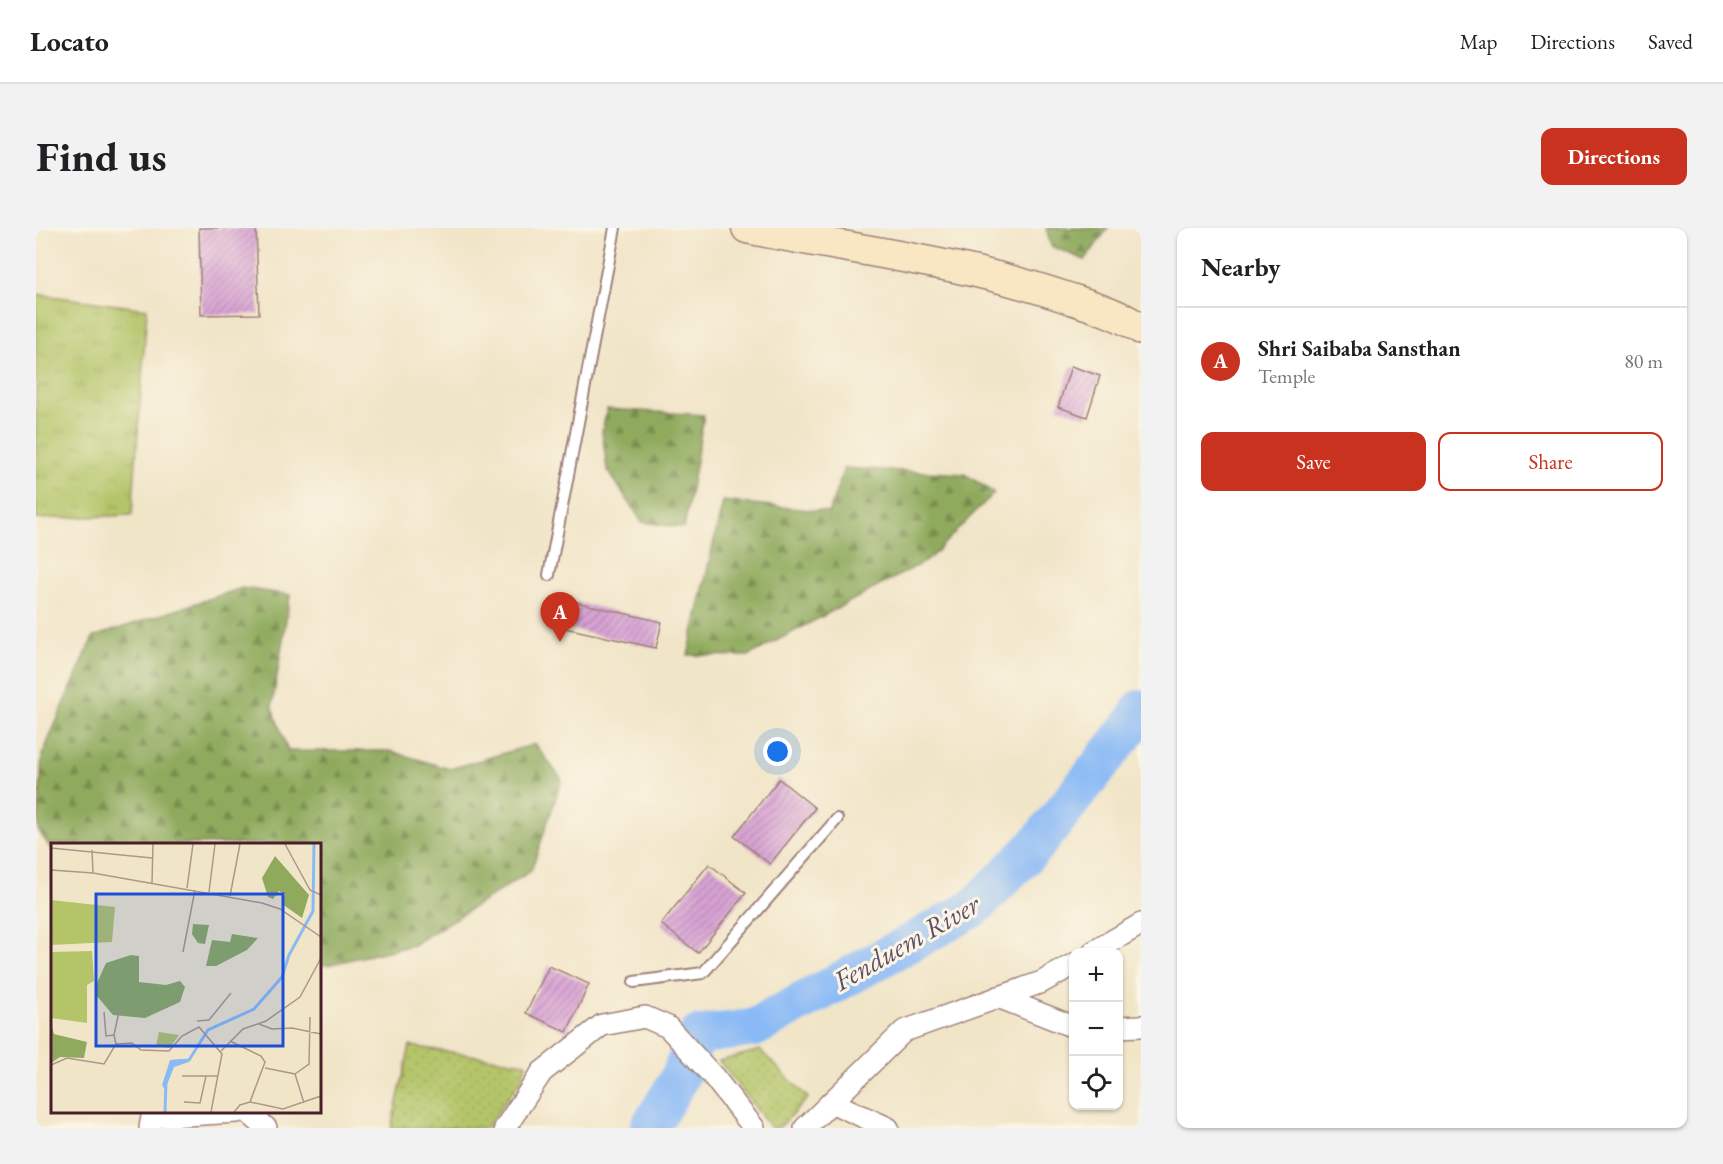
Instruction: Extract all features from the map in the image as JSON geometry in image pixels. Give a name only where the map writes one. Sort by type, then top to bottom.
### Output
[{"type":"street","points":[[747,228],[832,235],[1018,281],[1123,317],[1141,329]]},
{"type":"street","points":[[1100,948],[1141,924]]},
{"type":"street","points":[[805,1128],[903,1031],[1042,982],[1069,967]]},
{"type":"street","points":[[998,997],[1069,1025]]},
{"type":"street","points":[[505,1128],[542,1072],[602,1025],[645,1017],[668,1027],[713,1076],[754,1128]]},
{"type":"street","points":[[1123,1027],[1141,1026]]},
{"type":"street","points":[[831,1102],[888,1128]]},
{"type":"street","points":[[151,1119],[225,1113]]},
{"type":"street","points":[[249,1113],[266,1128]]},
{"type":"lane","points":[[549,575],[615,228]]},
{"type":"lane","points":[[634,982],[703,973],[837,819]]},
{"type":"green space","points":[[1046,228],[1108,228],[1085,260],[1051,246]]},
{"type":"green space","points":[[36,294],[147,309],[132,515],[36,519]]},
{"type":"green space","points":[[607,409],[704,415],[684,528],[642,522],[607,469],[602,431]]},
{"type":"green space","points":[[844,468],[965,474],[994,493],[928,560],[748,656],[688,655],[723,501],[829,512]]},
{"type":"green space","points":[[242,588],[290,595],[272,707],[288,751],[390,751],[450,769],[535,744],[562,780],[531,871],[413,945],[327,965],[321,964],[321,843],[51,843],[51,849],[38,830],[42,755],[93,637]]},
{"type":"green space","points":[[410,1046],[526,1063],[522,1079],[486,1128],[391,1128]]},
{"type":"green space","points":[[760,1050],[808,1098],[779,1128],[771,1128],[719,1061]]},
{"type":"building","points":[[199,228],[256,228],[259,314],[201,315]]},
{"type":"building","points":[[1071,366],[1100,376],[1087,417],[1058,407]]},
{"type":"building","points":[[571,601],[662,622],[656,648],[565,628]]},
{"type":"building","points":[[779,779],[815,808],[770,864],[734,836]]},
{"type":"building","points":[[709,864],[746,893],[698,953],[661,924]]},
{"type":"building","points":[[549,966],[589,984],[567,1032],[526,1013]]},
{"type":"waterway","name":"Fenduem River","points":[[649,1128],[676,1084],[698,1035],[754,1028],[974,908],[1037,844],[1134,722],[1141,709]]},
{"type":"place","name":"Shri Saibaba Sansthan","points":[[560,642]]}]
